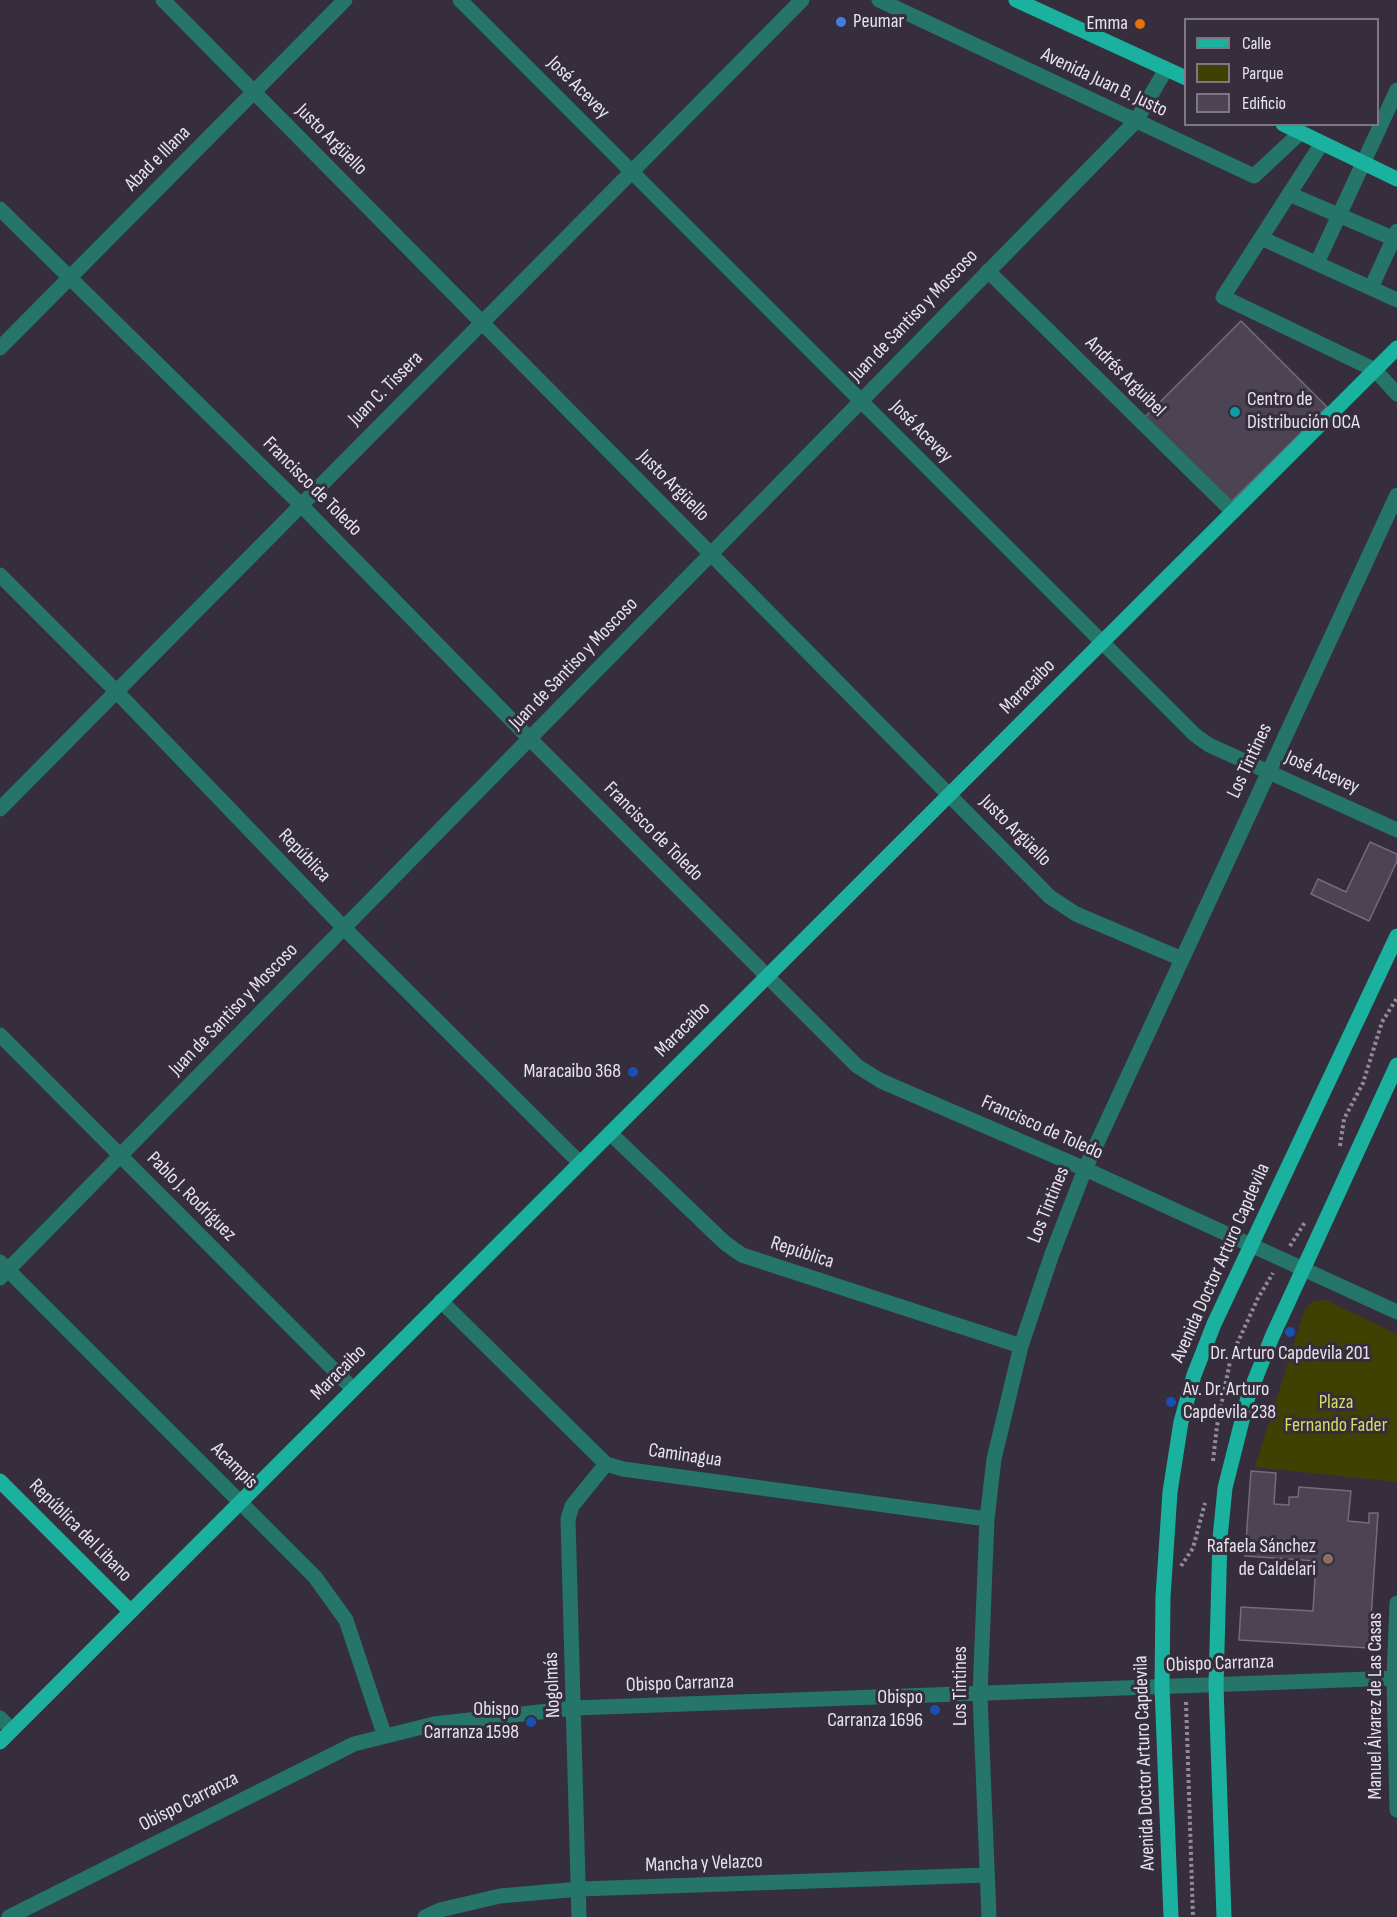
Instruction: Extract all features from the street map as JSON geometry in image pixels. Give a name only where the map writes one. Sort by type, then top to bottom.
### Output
[{"type":"main road","name":"Avenida Juan B. Justo","points":[[1016,0],[1036,4],[1184,78]]},
{"type":"main road","points":[[1287,126],[1397,179]]},
{"type":"main road","name":"Maracaibo","points":[[0,1742],[1397,348]]},
{"type":"main road","name":"Avenida Doctor Arturo Capdevila","points":[[1171,1917],[1162,1687],[1163,1596],[1170,1492],[1181,1422],[1198,1365],[1249,1245],[1397,936]]},
{"type":"main road","points":[[1224,1917],[1216,1686],[1220,1538],[1225,1488],[1248,1396],[1303,1268],[1397,1065]]},
{"type":"main road","name":"República del Libano","points":[[0,1481],[130,1611]]},
{"type":"street","name":"Justo Argüello","points":[[163,0],[949,795],[1064,908],[1182,959]]},
{"type":"street","name":"Abad e Illana","points":[[0,348],[345,0]]},
{"type":"street","name":"José Acevey","points":[[460,0],[1195,735],[1209,745],[1397,830]]},
{"type":"street","name":"Juan C. Tissera","points":[[0,809],[802,0]]},
{"type":"street","name":"Avenida Juan B. Justo","points":[[879,0],[1254,176],[1300,133]]},
{"type":"street","name":"Juan de Santiso y Moscoso","points":[[3,1270],[120,1156],[1136,121],[1166,69]]},
{"type":"street","points":[[1317,263],[1397,90]]},
{"type":"street","points":[[1322,143],[1223,297],[1375,370],[1397,394]]},
{"type":"street","points":[[1289,194],[1396,236],[1371,288]]},
{"type":"street","name":"Francisco de Toledo","points":[[0,209],[300,504],[530,739],[857,1066],[881,1081],[1085,1169],[1397,1312]]},
{"type":"street","points":[[1261,238],[1397,300]]},
{"type":"street","name":"Andrés Arguibel","points":[[988,271],[1233,512]]},
{"type":"street","name":"Los Tintines","points":[[989,1917],[980,1695],[987,1519],[994,1460],[1021,1346],[1052,1254],[1085,1169],[1397,495]]},
{"type":"street","name":"República","points":[[0,575],[116,691],[344,928],[580,1163]]},
{"type":"street","name":"Pablo J. Rodríguez","points":[[0,1035],[353,1389]]},
{"type":"street","name":"República","points":[[610,1133],[725,1243],[742,1255],[1021,1346]]},
{"type":"street","name":"Acampis","points":[[3,1270],[315,1576],[341,1613],[355,1642],[384,1734]]},
{"type":"street","points":[[441,1301],[606,1464]]},
{"type":"street","name":"Caminagua","points":[[606,1464],[623,1469],[987,1519]]},
{"type":"street","name":"Nogolmás","points":[[579,1917],[568,1519],[572,1506],[606,1464]]},
{"type":"street","name":"Manuel Álvarez de Las Casas","points":[[1397,1603],[1395,1678],[1397,1810]]},
{"type":"street","name":"Obispo Carranza","points":[[9,1917],[354,1744],[384,1734],[466,1719],[575,1708],[980,1695],[1395,1678]]},
{"type":"street","points":[[0,1718],[12,1730]]},
{"type":"street","name":"Mancha y Velazco","points":[[425,1917],[449,1908],[500,1896],[580,1889],[987,1875]]},
{"type":"green space","name":"Plaza Fernando Fader","points":[[1325,1300],[1397,1334],[1397,1482],[1255,1467],[1305,1309],[1314,1301]]},
{"type":"building","name":"Centro de Distribución OCA","points":[[1241,321],[1327,407],[1229,504],[1144,418]]},
{"type":"building","points":[[1370,842],[1397,854],[1397,861],[1369,921],[1311,894],[1318,879],[1346,892]]},
{"type":"building","name":"Rafaela Sánchez de Caldelari","points":[[1251,1471],[1276,1473],[1274,1504],[1289,1505],[1289,1497],[1298,1497],[1299,1487],[1351,1491],[1348,1521],[1369,1523],[1369,1513],[1378,1513],[1369,1648],[1239,1640],[1241,1607],[1313,1611],[1316,1561],[1245,1556]]},
{"type":"place","name":"Peumar","points":[[841,22]]},
{"type":"place","name":"Emma","points":[[1140,24]]},
{"type":"place","name":"Centro de Distribución OCA","points":[[1235,412]]},
{"type":"place","name":"Maracaibo 368","points":[[633,1072]]},
{"type":"place","name":"Dr. Arturo Capdevila 201","points":[[1290,1332]]},
{"type":"place","name":"Av. Dr. Arturo Capdevila 238","points":[[1171,1402]]},
{"type":"place","name":"Rafaela Sánchez de Caldelari","points":[[1328,1559]]},
{"type":"place","name":"Obispo Carranza 1696","points":[[935,1710]]},
{"type":"place","name":"Obispo Carranza 1598","points":[[531,1722]]}]
